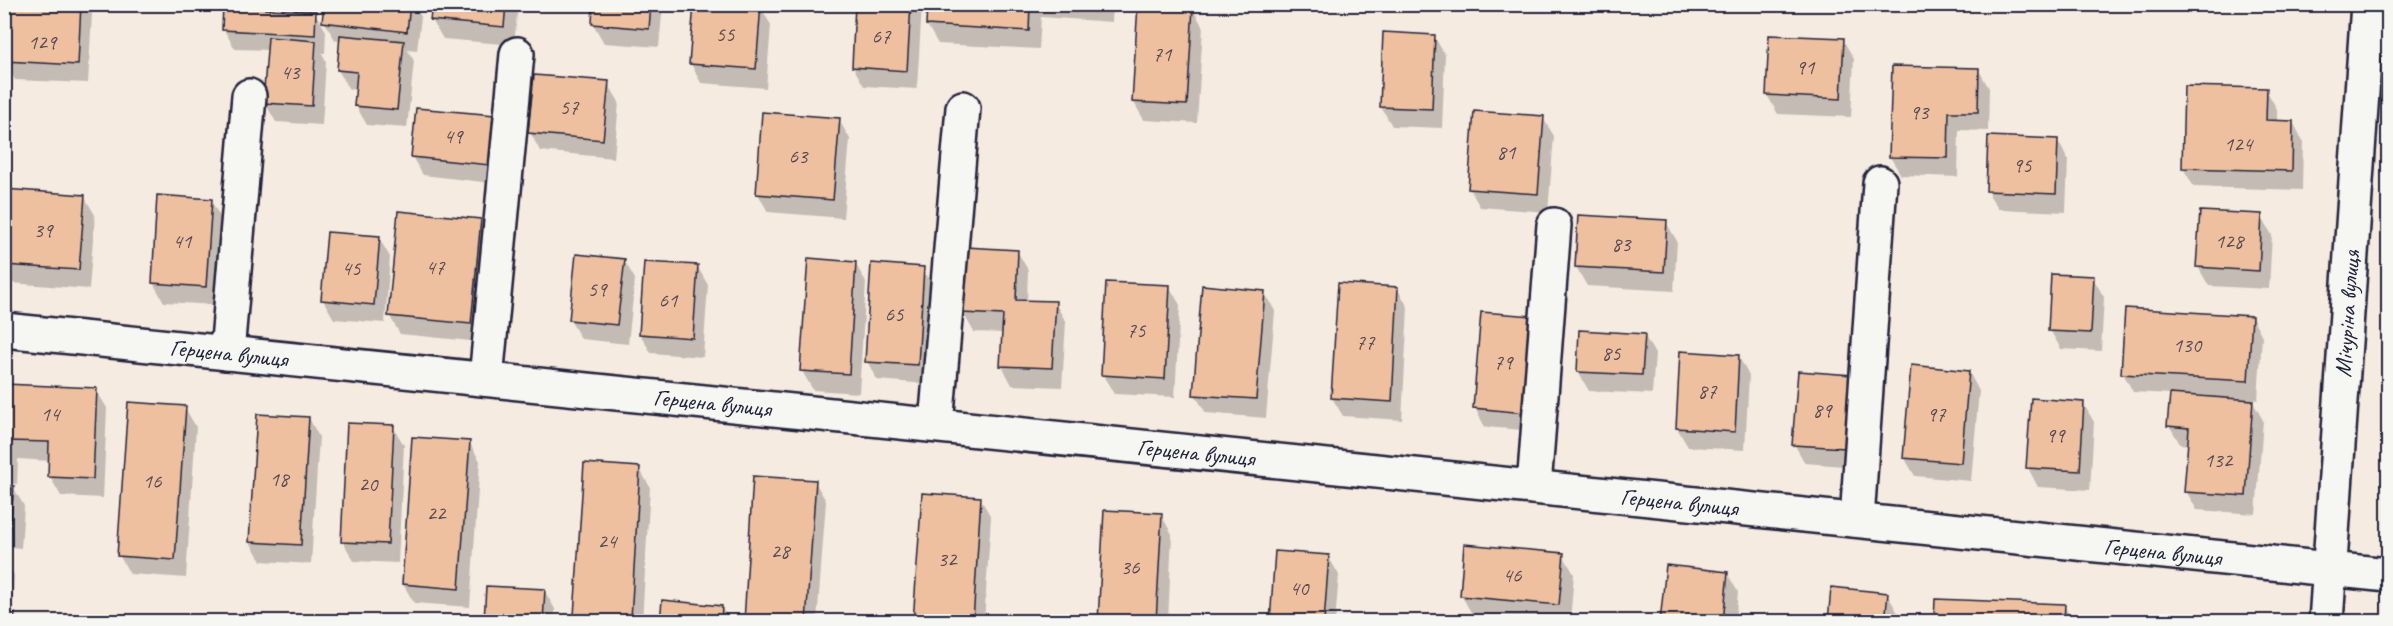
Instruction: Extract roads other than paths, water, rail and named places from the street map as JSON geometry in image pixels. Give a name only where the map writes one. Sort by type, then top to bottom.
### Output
[{"type":"street","name":"Мічуріна вулиця","points":[[2326,621],[2368,4]]},
{"type":"street","points":[[486,379],[517,54]]},
{"type":"street","points":[[227,352],[249,96]]},
{"type":"street","points":[[936,425],[963,108]]},
{"type":"street","points":[[1857,520],[1880,183]]},
{"type":"street","points":[[1534,487],[1554,225]]},
{"type":"street","name":"Герцена вулиця","points":[[4,330],[2388,575]]}]
